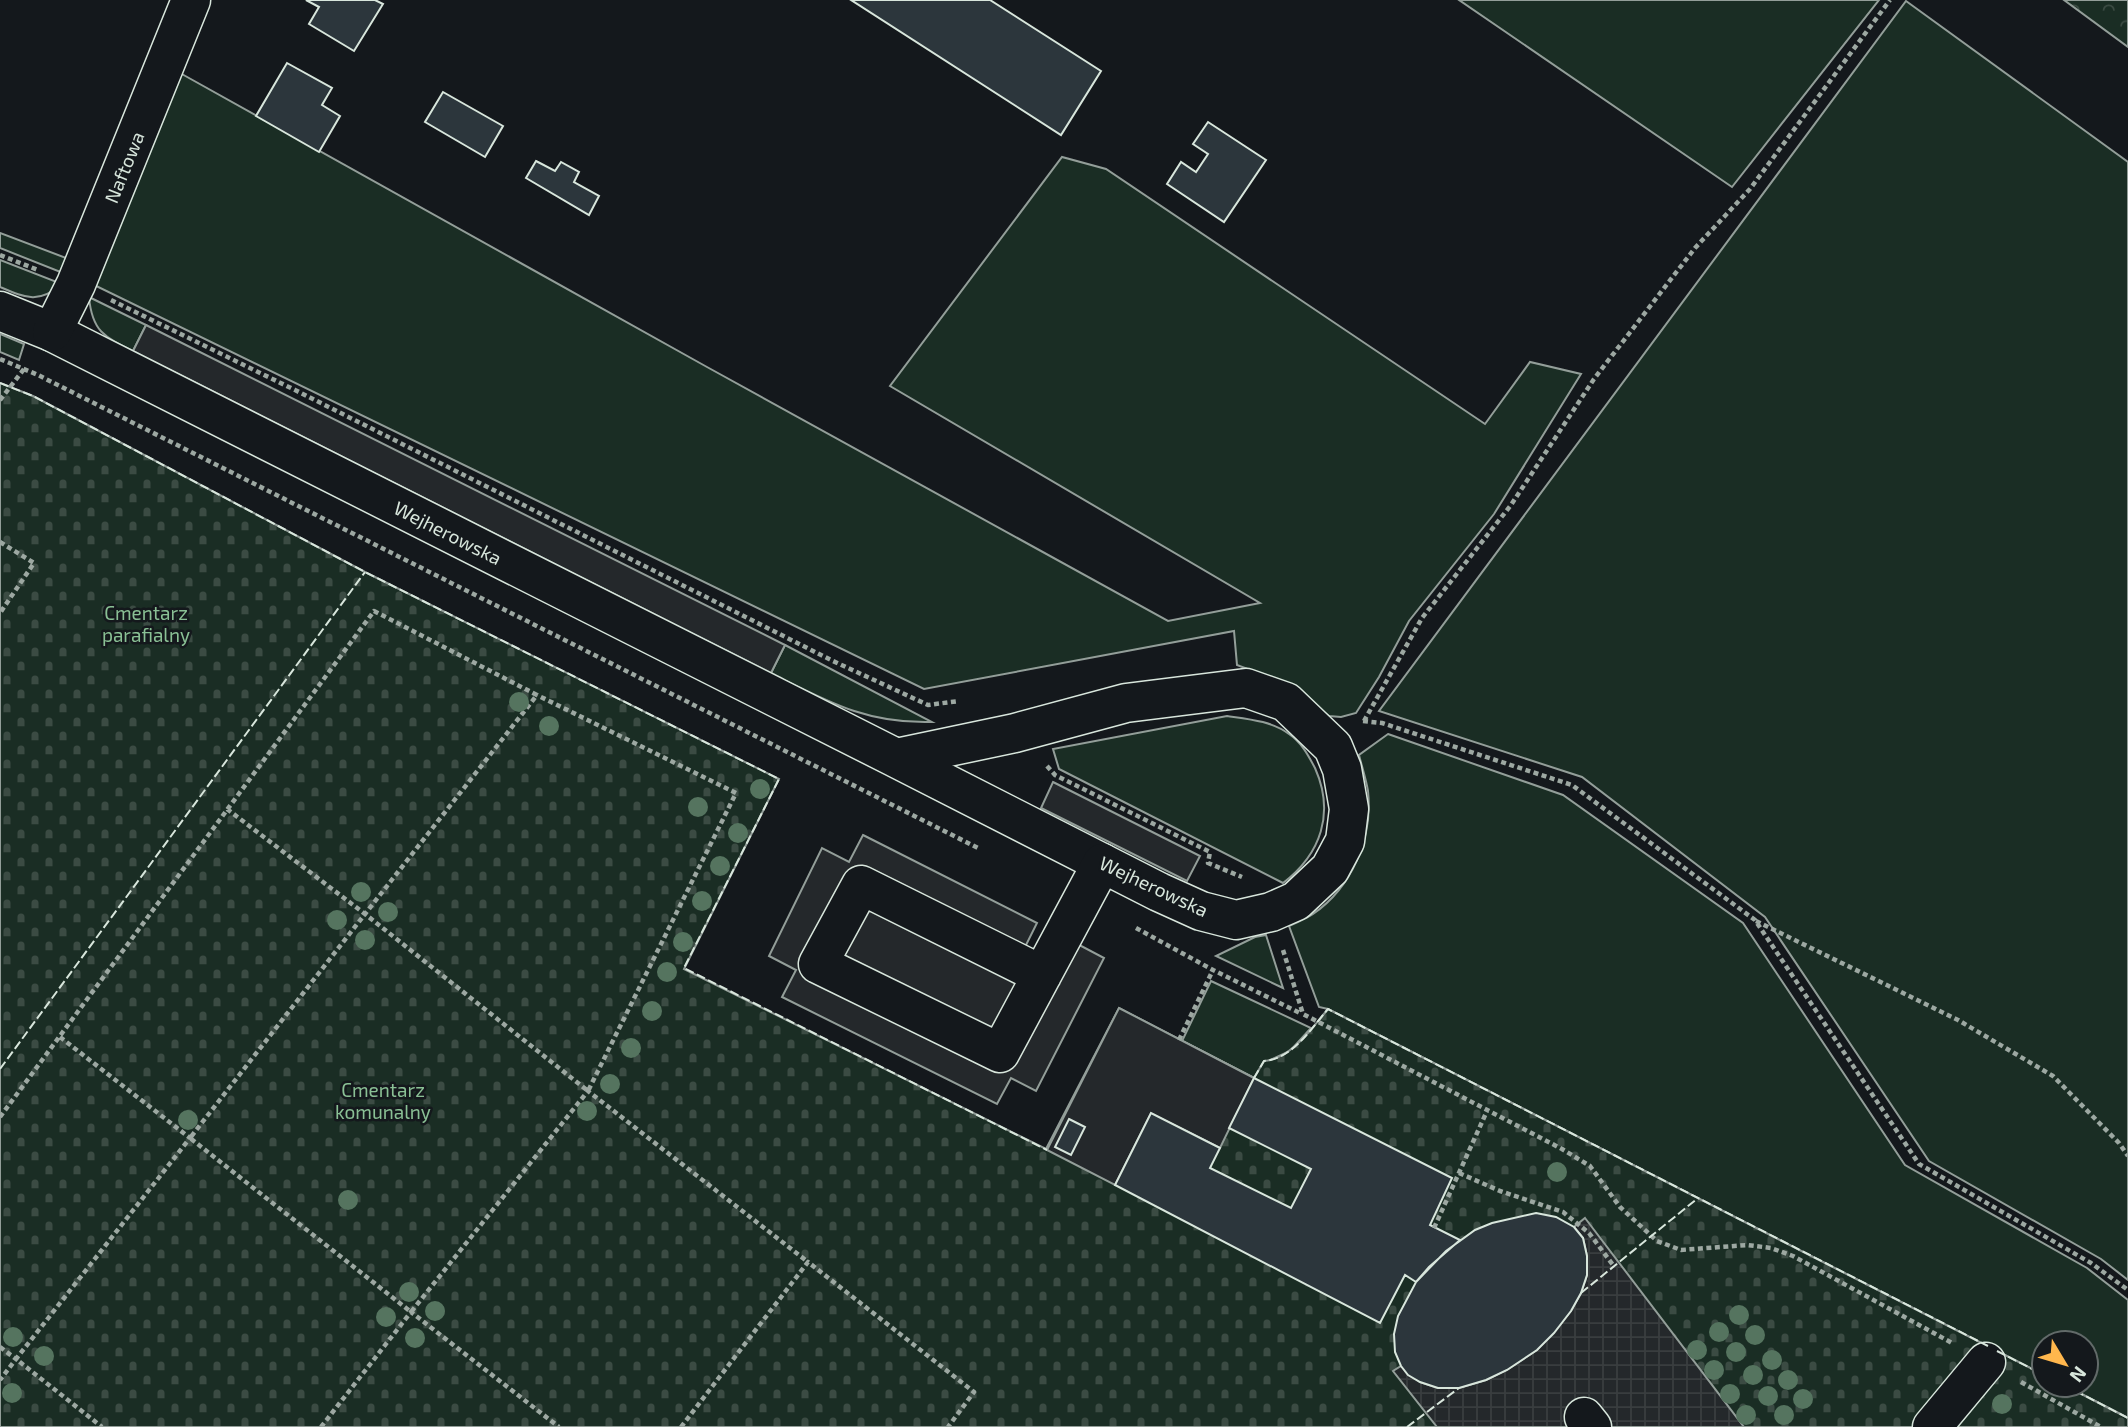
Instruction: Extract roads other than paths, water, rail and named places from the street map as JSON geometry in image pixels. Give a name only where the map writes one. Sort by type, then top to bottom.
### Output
[{"type":"street","name":"Naftowa","points":[[52,332],[76,284],[191,0]]},
{"type":"street","name":"Wejherowska","points":[[0,311],[52,332],[1102,863],[1201,911],[1236,920],[1271,912],[1296,901],[1329,869],[1345,841],[1349,809],[1342,769],[1333,747],[1286,702],[1246,688],[1126,703],[1015,733],[896,758]]},
{"type":"street","points":[[1042,975],[861,885],[818,964],[1000,1053],[1083,899],[1102,863]]},
{"type":"street","points":[[1932,1427],[1986,1362]]},
{"type":"park label","name":"Cmentarz parafialny","points":[[146,623]]},
{"type":"park label","name":"Cmentarz komunalny","points":[[383,1100]]}]
